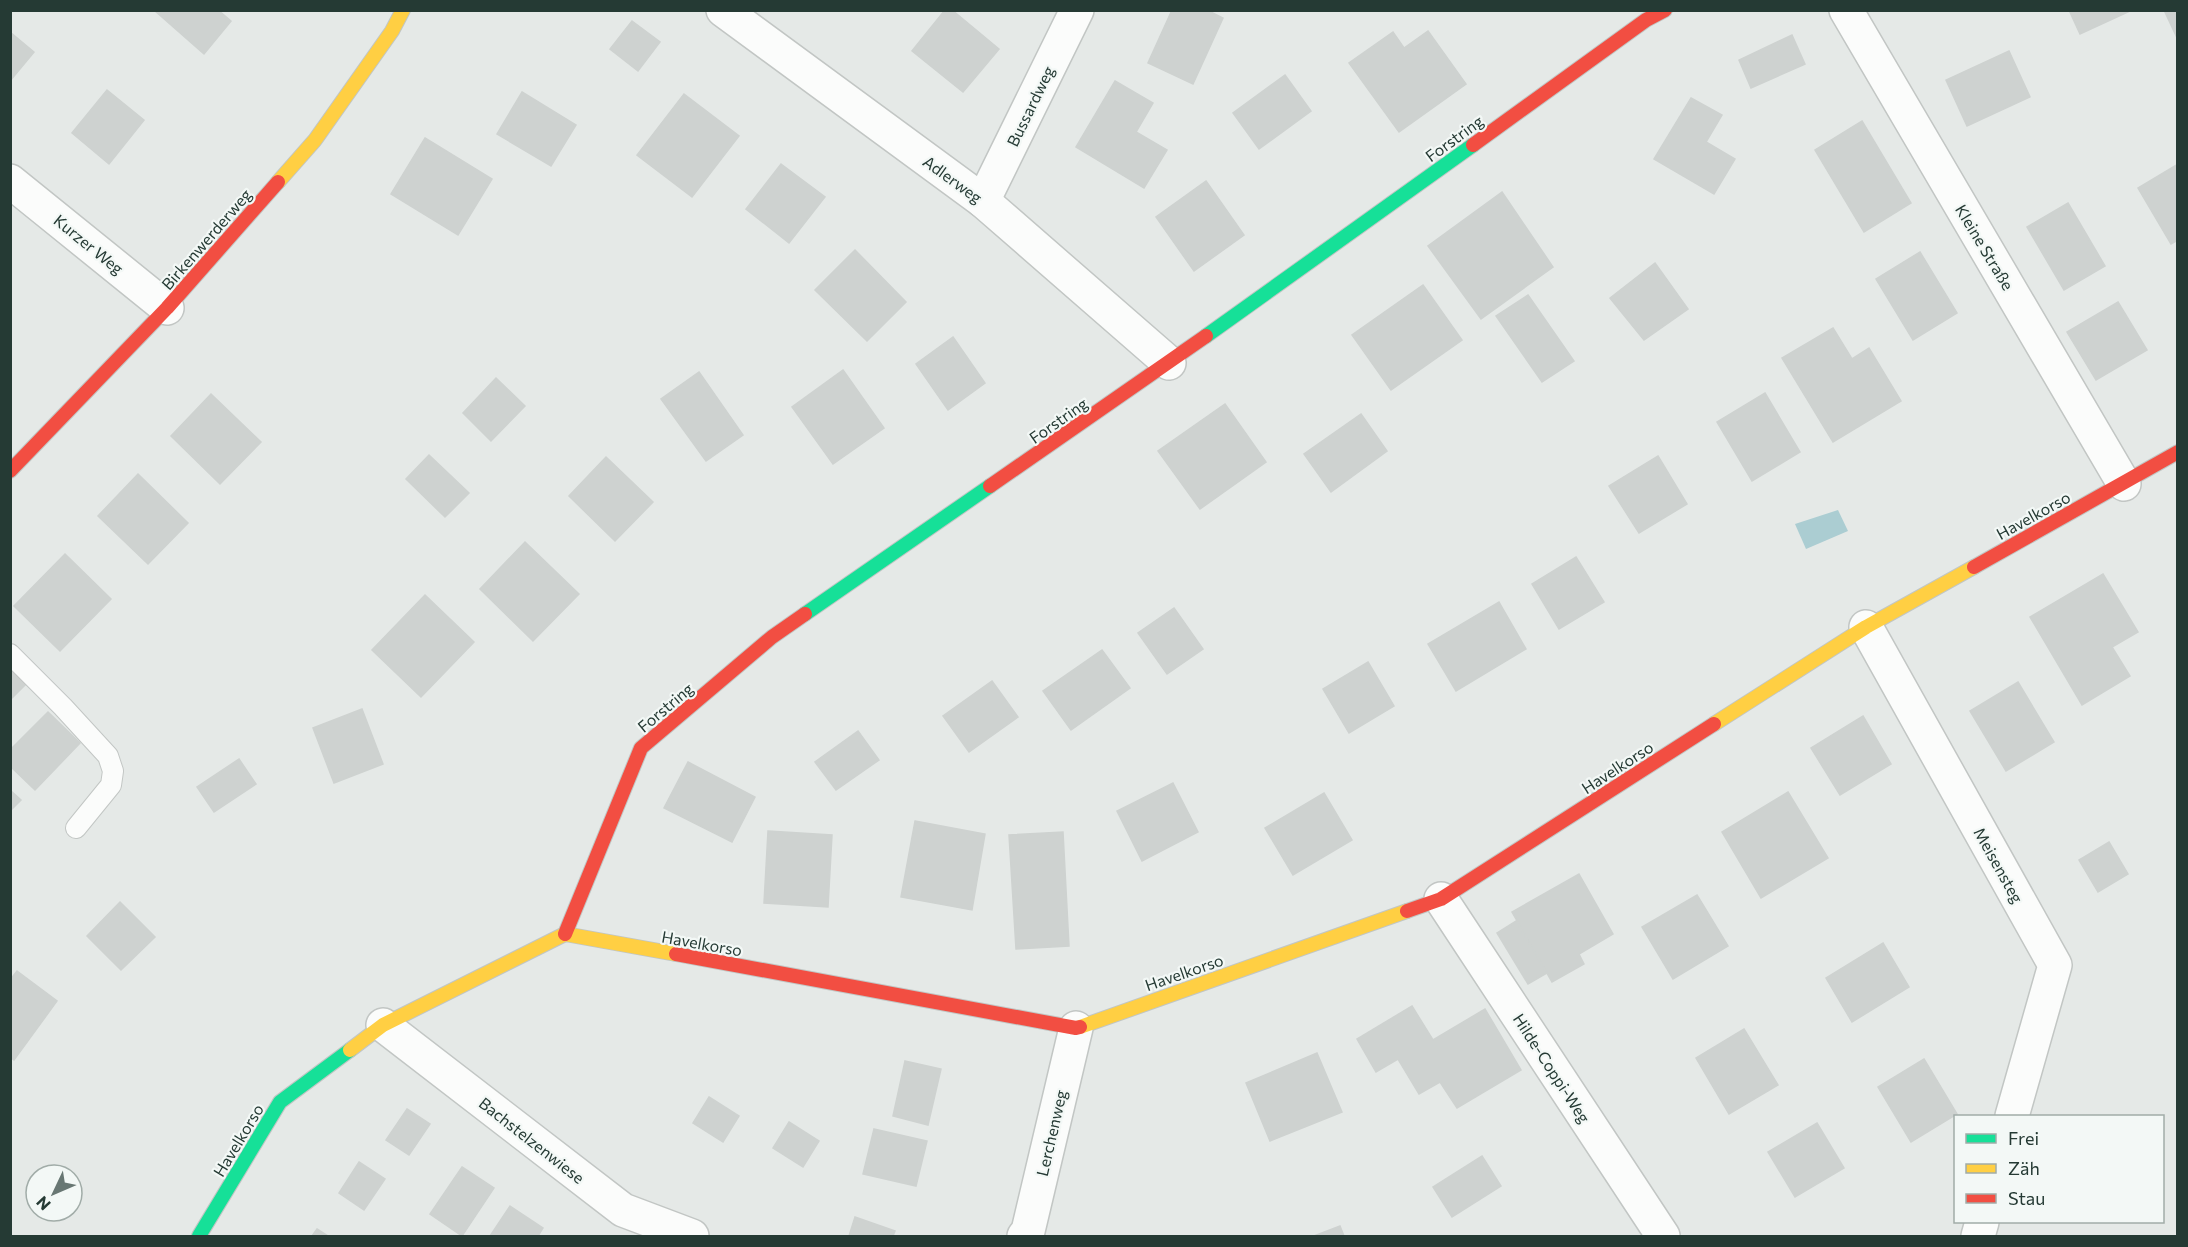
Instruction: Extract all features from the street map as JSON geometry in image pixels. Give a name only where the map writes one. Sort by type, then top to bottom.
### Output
[{"type":"street","name":"Birkenwerderweg","points":[[10,471],[167,308],[315,140],[392,30],[403,10]]},
{"type":"street","name":"Adlerweg","points":[[723,10],[983,201],[1169,363]]},
{"type":"street","name":"Bussardweg","points":[[983,201],[1077,10]]},
{"type":"street","name":"Forstring","points":[[565,934],[641,748],[772,637],[1169,363],[1646,20],[1665,10]]},
{"type":"street","name":"Kleine Straße","points":[[1846,10],[2124,484]]},
{"type":"street","name":"Kurzer Weg","points":[[10,181],[167,308]]},
{"type":"street","name":"Havelkorso","points":[[202,1235],[280,1102],[383,1025],[565,934],[1076,1028],[1442,899],[1866,627],[2178,452]]},
{"type":"street","name":"Meisensteg","points":[[1866,627],[2055,965],[2012,1115]]},
{"type":"street","name":"Hilde-Coppi-Weg","points":[[1442,899],[1663,1236]]},
{"type":"street","name":"Bachstelzenwiese","points":[[383,1025],[623,1210],[692,1236]]},
{"type":"street","name":"Lerchenweg","points":[[1024,1236],[1028,1231],[1076,1028]]},
{"type":"lane","points":[[10,654],[108,756],[113,771],[111,785],[76,828]]},
{"type":"water","points":[[1838,510],[1848,531],[1806,549],[1795,524]]},
{"type":"building","points":[[154,10],[218,10],[231,21],[204,54]]},
{"type":"building","points":[[945,10],[952,10],[999,49],[963,92],[912,51]]},
{"type":"building","points":[[1172,10],[1207,10],[1223,18],[1193,84],[1148,63]]},
{"type":"building","points":[[2069,10],[2130,10],[2130,11],[2080,34]]},
{"type":"building","points":[[2164,10],[2178,10],[2178,40]]},
{"type":"building","points":[[632,21],[660,42],[638,71],[610,49]]},
{"type":"building","points":[[1428,31],[1466,84],[1399,132],[1349,63],[1393,32],[1404,48]]},
{"type":"building","points":[[10,32],[34,52],[10,81]]},
{"type":"building","points":[[1792,35],[1805,64],[1751,88],[1739,60]]},
{"type":"building","points":[[2009,51],[2030,97],[1967,126],[1946,80]]},
{"type":"building","points":[[1285,75],[1311,111],[1259,149],[1233,113]]},
{"type":"building","points":[[1115,81],[1153,103],[1136,132],[1167,150],[1144,188],[1076,147]]},
{"type":"building","points":[[107,90],[144,120],[109,164],[72,133]]},
{"type":"building","points":[[522,92],[576,125],[551,166],[497,134]]},
{"type":"building","points":[[684,94],[739,136],[692,197],[637,155]]},
{"type":"building","points":[[1691,98],[1722,115],[1706,142],[1735,159],[1714,194],[1654,159]]},
{"type":"building","points":[[1862,121],[1911,203],[1864,232],[1815,150]]},
{"type":"building","points":[[425,138],[492,179],[458,235],[391,194]]},
{"type":"building","points":[[781,164],[825,197],[789,243],[746,209]]},
{"type":"building","points":[[2178,164],[2178,240],[2171,244],[2138,188]]},
{"type":"building","points":[[1206,181],[1244,235],[1194,271],[1156,217]]},
{"type":"building","points":[[1502,192],[1553,267],[1481,319],[1428,246]]},
{"type":"building","points":[[2068,203],[2105,266],[2064,290],[2027,227]]},
{"type":"building","points":[[855,250],[906,302],[867,341],[815,290]]},
{"type":"building","points":[[1920,252],[1957,313],[1913,340],[1876,279]]},
{"type":"building","points":[[1655,263],[1688,309],[1644,340],[1610,298]]},
{"type":"building","points":[[1423,285],[1462,340],[1391,390],[1352,335]]},
{"type":"building","points":[[1528,295],[1574,361],[1542,382],[1496,316]]},
{"type":"building","points":[[2118,302],[2147,350],[2096,380],[2067,332]]},
{"type":"building","points":[[1833,328],[1852,359],[1869,348],[1901,401],[1833,442],[1782,358]]},
{"type":"building","points":[[953,337],[985,383],[948,410],[916,364]]},
{"type":"building","points":[[843,370],[884,428],[833,464],[792,407]]},
{"type":"building","points":[[699,372],[743,435],[706,461],[661,399]]},
{"type":"building","points":[[496,378],[525,406],[491,441],[463,413]]},
{"type":"building","points":[[1765,393],[1800,452],[1752,481],[1717,422]]},
{"type":"building","points":[[211,394],[261,442],[220,484],[171,436]]},
{"type":"building","points":[[1225,404],[1266,462],[1200,509],[1158,451]]},
{"type":"building","points":[[1361,414],[1387,451],[1331,492],[1304,454]]},
{"type":"building","points":[[429,455],[469,493],[445,517],[406,479]]},
{"type":"building","points":[[1658,456],[1687,504],[1639,533],[1609,486]]},
{"type":"building","points":[[606,457],[653,502],[615,541],[569,496]]},
{"type":"building","points":[[138,474],[188,523],[148,564],[98,516]]},
{"type":"building","points":[[525,542],[579,594],[533,641],[480,589]]},
{"type":"building","points":[[65,554],[111,599],[60,651],[14,606]]},
{"type":"building","points":[[1576,557],[1604,602],[1559,629],[1532,584]]},
{"type":"building","points":[[2103,574],[2138,632],[2112,647],[2130,676],[2082,705],[2030,617]]},
{"type":"building","points":[[425,595],[474,642],[421,697],[372,650]]},
{"type":"building","points":[[1499,602],[1526,649],[1456,691],[1428,644]]},
{"type":"building","points":[[1174,608],[1203,649],[1167,674],[1138,633]]},
{"type":"building","points":[[1102,650],[1130,688],[1071,730],[1043,691]]},
{"type":"building","points":[[10,661],[30,680],[10,700]]},
{"type":"building","points":[[1368,662],[1394,706],[1349,733],[1323,689]]},
{"type":"building","points":[[992,681],[1018,717],[969,752],[943,716]]},
{"type":"building","points":[[2018,682],[2054,742],[2006,771],[1970,711]]},
{"type":"building","points":[[362,709],[383,764],[334,783],[313,728]]},
{"type":"building","points":[[48,712],[80,743],[35,790],[10,766],[10,750]]},
{"type":"building","points":[[1863,716],[1891,764],[1840,795],[1811,748]]},
{"type":"building","points":[[858,731],[879,760],[836,790],[815,762]]},
{"type":"building","points":[[239,759],[256,784],[214,812],[197,787]]},
{"type":"building","points":[[688,762],[755,797],[732,842],[664,808]]},
{"type":"building","points":[[1173,783],[1198,832],[1142,861],[1117,811]]},
{"type":"building","points":[[10,790],[21,800],[10,811]]},
{"type":"building","points":[[1788,792],[1828,858],[1761,898],[1722,832]]},
{"type":"building","points":[[1324,793],[1352,840],[1293,875],[1265,828]]},
{"type":"building","points":[[915,821],[985,834],[972,910],[901,897]]},
{"type":"building","points":[[768,831],[832,835],[828,907],[764,903]]},
{"type":"building","points":[[1063,832],[1069,946],[1016,949],[1009,835]]},
{"type":"building","points":[[2109,842],[2128,874],[2098,892],[2079,860]]},
{"type":"building","points":[[1579,874],[1613,934],[1579,954],[1584,964],[1552,982],[1512,912]]},
{"type":"building","points":[[1697,895],[1728,946],[1673,979],[1642,927]]},
{"type":"building","points":[[120,902],[155,937],[121,970],[87,936]]},
{"type":"building","points":[[1516,921],[1547,973],[1528,984],[1497,933]]},
{"type":"building","points":[[1883,943],[1909,987],[1852,1022],[1826,978]]},
{"type":"building","points":[[17,971],[57,1001],[14,1060],[10,1057],[10,980]]},
{"type":"building","points":[[1412,1006],[1433,1040],[1485,1009],[1521,1070],[1457,1108],[1440,1082],[1419,1094],[1398,1059],[1376,1072],[1357,1039]]},
{"type":"building","points":[[1744,1029],[1778,1085],[1729,1114],[1696,1058]]},
{"type":"building","points":[[1317,1053],[1342,1112],[1270,1141],[1246,1083]]},
{"type":"building","points":[[1924,1059],[1957,1114],[1911,1142],[1878,1087]]},
{"type":"building","points":[[905,1061],[941,1069],[928,1125],[893,1116]]},
{"type":"building","points":[[709,1097],[739,1116],[723,1142],[693,1123]]},
{"type":"building","points":[[407,1109],[430,1124],[409,1155],[386,1140]]},
{"type":"building","points":[[789,1122],[819,1141],[803,1167],[773,1148]]},
{"type":"building","points":[[1817,1123],[1844,1168],[1795,1197],[1768,1152]]},
{"type":"building","points":[[874,1129],[927,1141],[916,1186],[863,1174]]},
{"type":"building","points":[[1482,1156],[1501,1186],[1452,1217],[1433,1187]]},
{"type":"building","points":[[359,1162],[385,1179],[364,1210],[339,1193]]},
{"type":"building","points":[[462,1167],[494,1188],[462,1236],[430,1214]]},
{"type":"building","points":[[510,1206],[543,1228],[538,1236],[490,1236]]},
{"type":"building","points":[[855,1217],[895,1231],[893,1236],[849,1236]]},
{"type":"building","points":[[1340,1226],[1344,1236],[1314,1236]]},
{"type":"building","points":[[317,1229],[328,1236],[312,1236]]},
{"type":"traffic: fast","points":[[1206,336],[1473,145]]},
{"type":"traffic: fast","points":[[805,614],[990,486]]},
{"type":"traffic: fast","points":[[199,1236],[280,1102],[350,1050]]},
{"type":"traffic: slow","points":[[278,182],[315,140],[392,31],[403,10]]},
{"type":"traffic: slow","points":[[1714,724],[1866,627],[1974,567]]},
{"type":"traffic: slow","points":[[1080,1027],[1407,911]]},
{"type":"traffic: slow","points":[[350,1050],[383,1025],[565,934],[676,954]]},
{"type":"traffic: jam","points":[[1473,145],[1646,20],[1665,10]]},
{"type":"traffic: jam","points":[[10,471],[167,308],[278,182]]},
{"type":"traffic: jam","points":[[990,486],[1206,336]]},
{"type":"traffic: jam","points":[[1974,567],[2178,452]]},
{"type":"traffic: jam","points":[[565,934],[641,748],[772,637],[805,614]]},
{"type":"traffic: jam","points":[[1407,911],[1441,899],[1714,724]]},
{"type":"traffic: jam","points":[[676,954],[1080,1027]]}]
